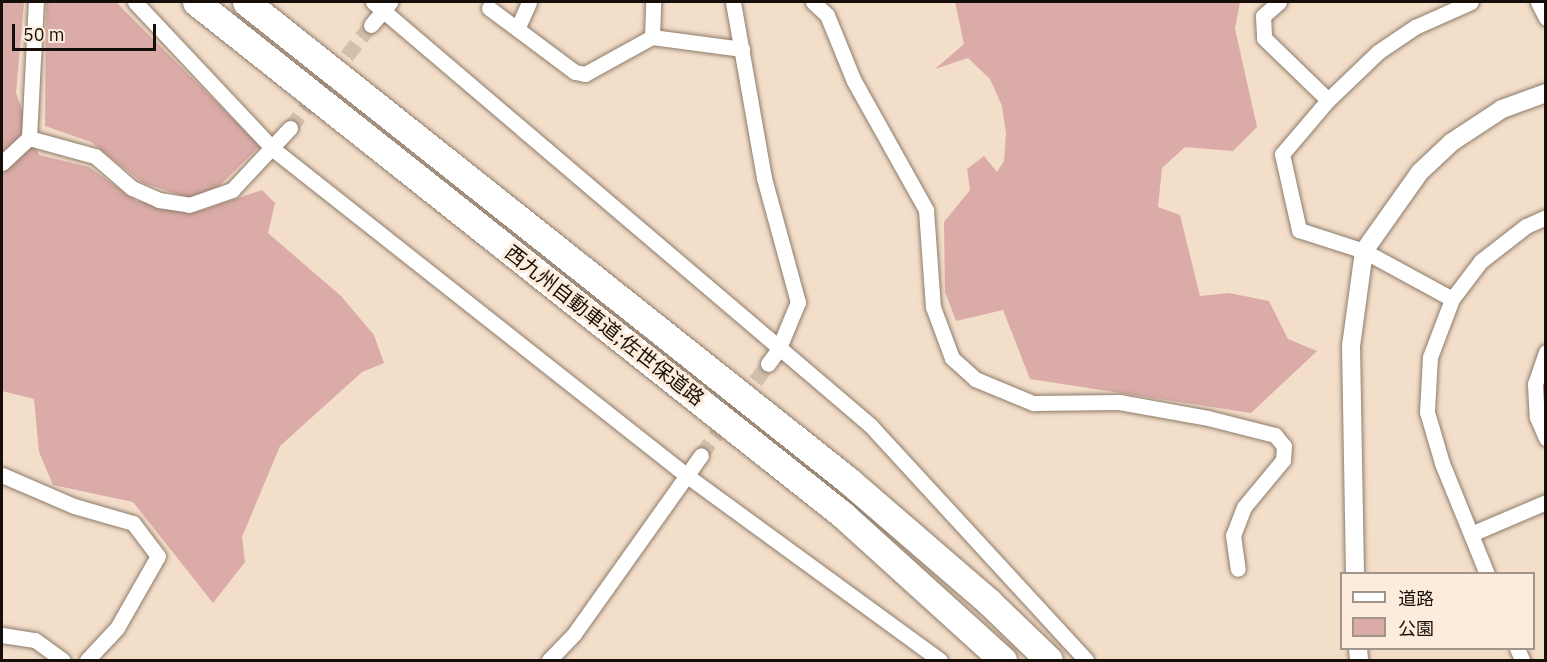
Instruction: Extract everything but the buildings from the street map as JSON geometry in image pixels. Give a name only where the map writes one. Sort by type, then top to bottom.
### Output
[{"type":"highway","name":"西九州自動車道;佐世保道路","points":[[196,2],[834,508],[1003,660]]},
{"type":"highway","name":"西九州自動車道;佐世保道路","points":[[246,2],[849,481],[989,602],[1048,660]]},
{"type":"street","points":[[2,163],[29,138],[36,2]]},
{"type":"street","points":[[135,2],[273,150],[686,475],[940,660]]},
{"type":"street","points":[[518,27],[528,2]]},
{"type":"street","points":[[652,37],[653,2]]},
{"type":"street","points":[[733,2],[764,178],[798,302],[778,350],[768,364]]},
{"type":"street","points":[[813,2],[826,15],[855,81],[926,210],[933,307],[952,358],[975,379],[1033,403],[1119,402],[1197,416],[1275,435],[1284,446],[1283,460],[1244,507],[1233,535],[1238,569]]},
{"type":"street","points":[[1279,2],[1263,16],[1264,38],[1328,100]]},
{"type":"street","points":[[1452,299],[1364,251],[1299,230],[1282,154],[1328,100],[1378,52],[1406,33],[1471,2]]},
{"type":"street","points":[[1538,2],[1545,18]]},
{"type":"street","points":[[371,25],[382,5],[778,350],[870,425],[1086,660]]},
{"type":"street","points":[[489,8],[518,27],[575,72],[585,74],[652,37],[742,49]]},
{"type":"street","points":[[1355,572],[1351,346],[1364,251],[1420,172],[1452,142],[1502,109],[1545,93]]},
{"type":"street","points":[[29,138],[95,156],[132,188],[159,201],[189,205],[232,190],[273,150],[290,128]]},
{"type":"street","points":[[1487,572],[1442,463],[1427,412],[1430,357],[1452,299],[1481,261],[1526,226],[1545,217]]},
{"type":"street","points":[[1545,352],[1534,384],[1537,417],[1545,438]]},
{"type":"street","points":[[549,660],[574,634],[701,455]]},
{"type":"street","points":[[2,475],[74,506],[134,523],[158,556],[117,628],[87,660]]},
{"type":"street","points":[[1471,534],[1545,502]]},
{"type":"street","points":[[2,636],[35,640],[63,660]]},
{"type":"green space","points":[[2,2],[24,2],[16,93],[39,155],[89,167],[136,201],[200,211],[262,190],[275,203],[268,233],[341,296],[374,335],[384,363],[362,372],[280,446],[242,537],[245,562],[213,603],[133,502],[53,485],[39,452],[34,399],[2,391]]},
{"type":"green space","points":[[46,2],[116,2],[260,146],[219,186],[190,198],[143,183],[91,142],[45,126]]},
{"type":"green space","points":[[955,2],[1240,2],[1235,29],[1257,127],[1233,151],[1185,147],[1162,168],[1158,207],[1180,215],[1200,296],[1229,293],[1269,301],[1288,339],[1317,351],[1251,413],[1030,379],[1003,310],[956,321],[945,292],[944,222],[970,190],[967,169],[984,156],[997,172],[1004,161],[1006,133],[1002,106],[990,79],[968,58],[935,69],[964,44]]},
{"type":"tunnel","points":[[290,128],[371,25]]},
{"type":"tunnel","points":[[701,455],[768,364]]}]
